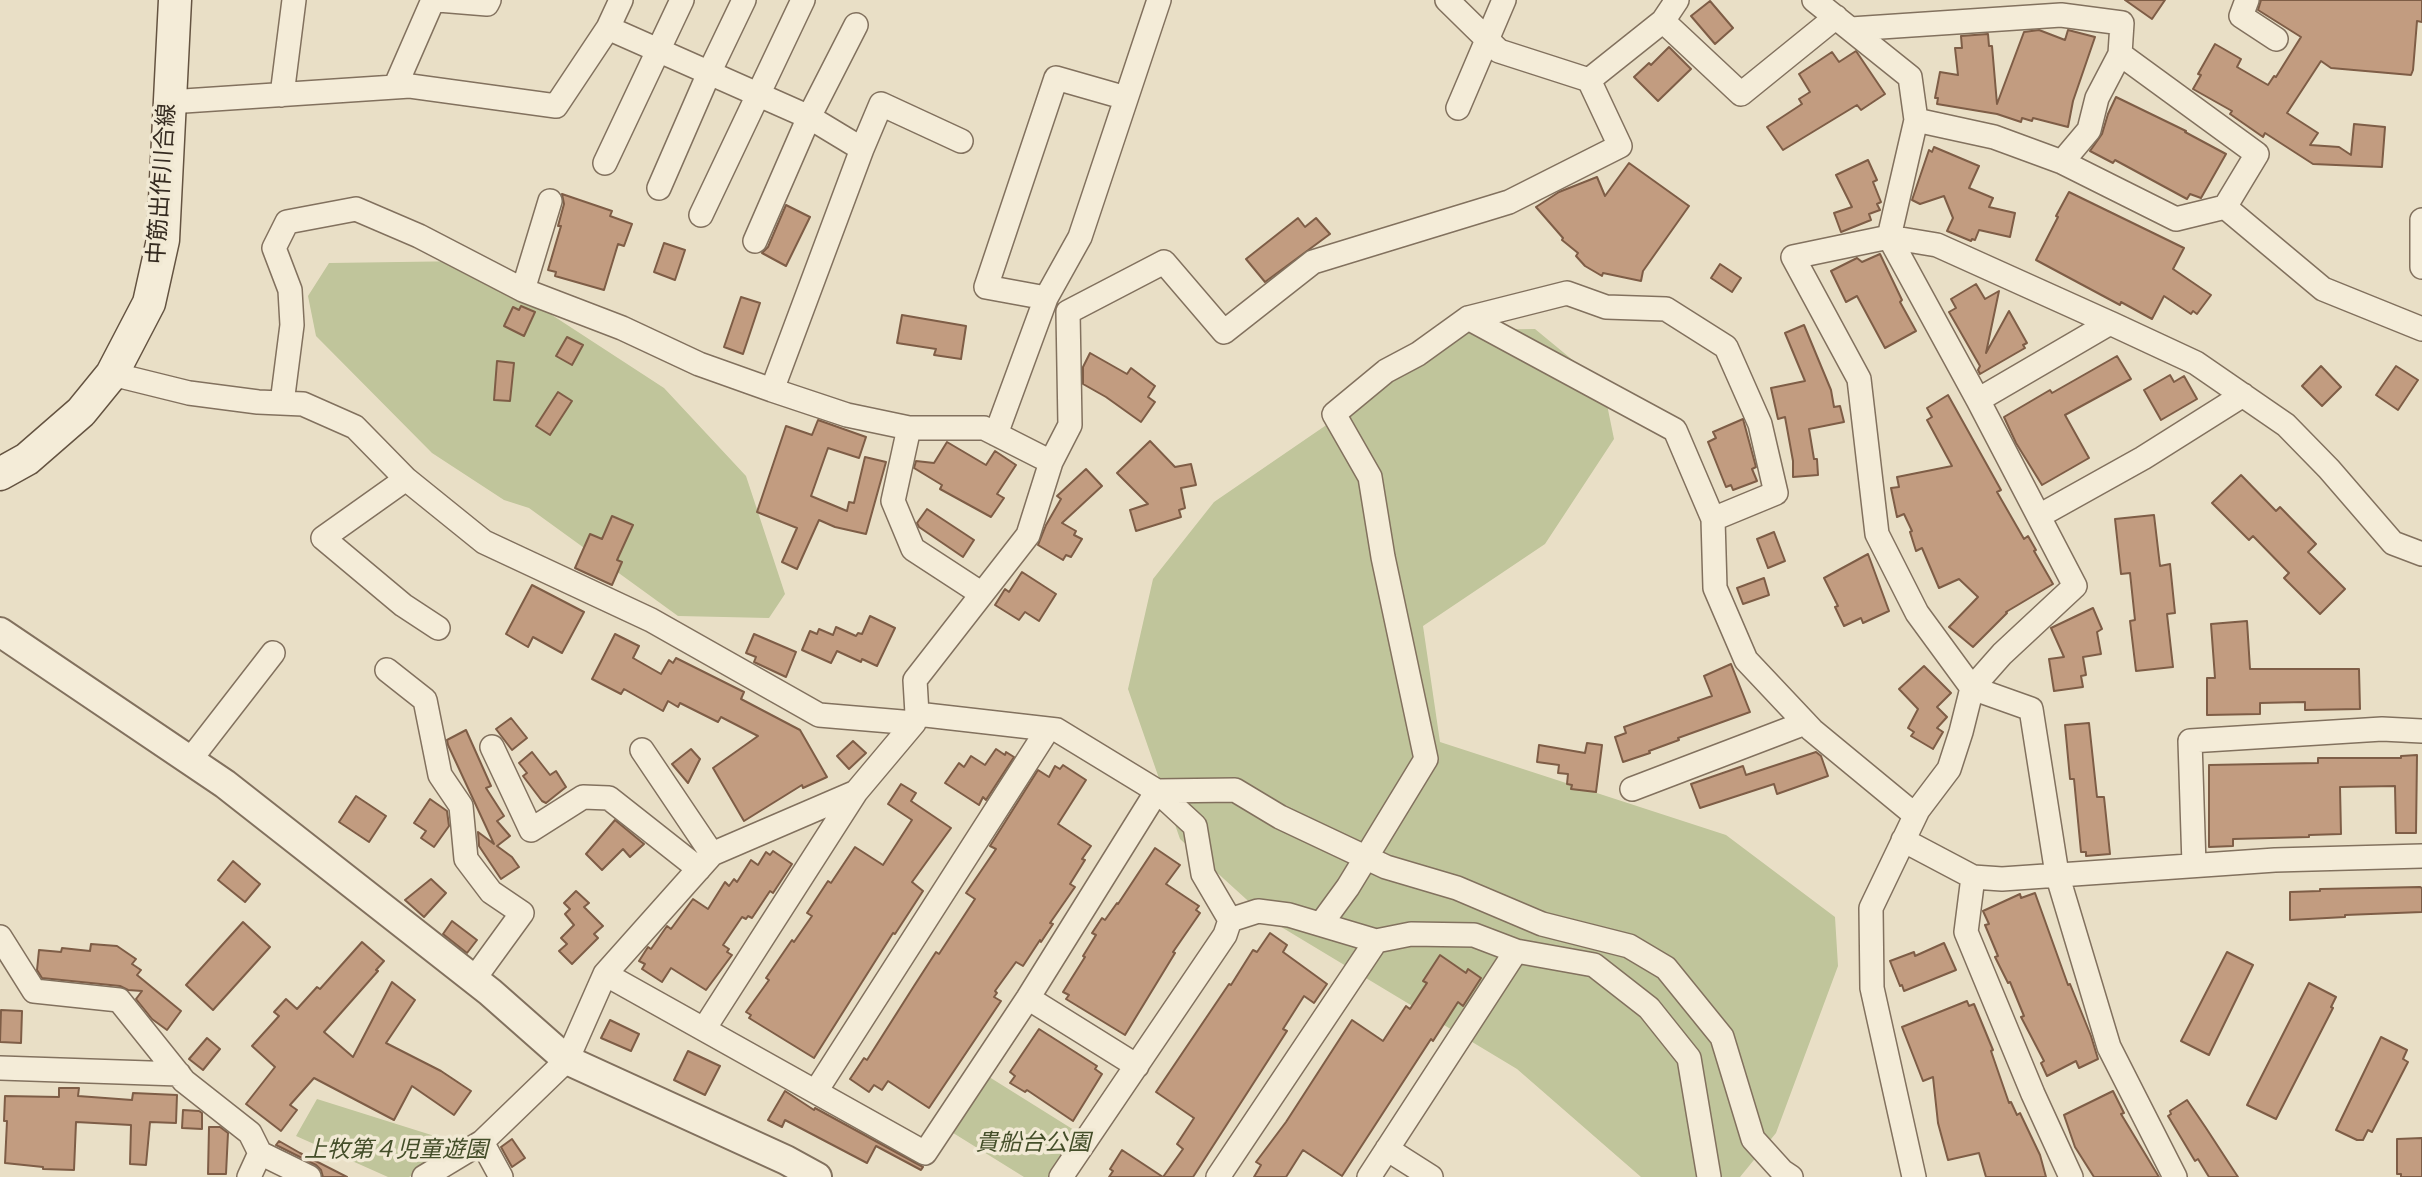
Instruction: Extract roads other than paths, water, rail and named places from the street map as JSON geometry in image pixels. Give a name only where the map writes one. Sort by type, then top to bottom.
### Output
[{"type":"main road","name":"中筋出作川合線","points":[[0,474],[27,459],[81,412],[112,374],[149,303],[163,240],[175,0]]},
{"type":"street","points":[[282,95],[294,0]]},
{"type":"street","points":[[395,87],[436,0],[487,4],[489,0]]},
{"type":"street","points":[[169,102],[410,86],[556,106],[608,28],[621,0]]},
{"type":"street","points":[[605,163],[682,0]]},
{"type":"street","points":[[659,188],[744,0]]},
{"type":"street","points":[[701,215],[803,0]]},
{"type":"street","points":[[996,434],[1046,298],[1080,237],[1159,0]]},
{"type":"street","points":[[704,1029],[856,792],[916,718],[915,680],[1028,535],[1051,462],[1070,425],[1068,312],[1164,262],[1224,332],[1312,262],[1509,202],[1620,146],[1589,80],[1499,51],[1447,0]]},
{"type":"street","points":[[1458,108],[1504,0]]},
{"type":"street","points":[[1589,80],[1663,21],[1677,0]]},
{"type":"street","points":[[1814,0],[1910,77],[1916,120],[1888,237],[1978,400],[2075,586],[2002,654],[1972,688],[1949,769],[1916,815],[1871,908],[1872,988],[1914,1177]]},
{"type":"street","points":[[2247,0],[2241,16],[2276,39]]},
{"type":"street","points":[[1663,21],[1741,94],[1844,23],[2061,15],[2122,23],[2120,54],[2097,98],[2089,130],[2062,162]]},
{"type":"street","points":[[755,241],[809,117],[856,25]]},
{"type":"street","points":[[608,28],[809,117],[862,149]]},
{"type":"street","points":[[1916,120],[1994,137],[2062,162],[2176,219],[2225,207],[2257,154],[2120,54]]},
{"type":"street","points":[[1046,298],[986,287],[1055,78],[1126,98]]},
{"type":"street","points":[[772,390],[881,104],[961,141]]},
{"type":"street","points":[[523,290],[550,201]]},
{"type":"street","points":[[2225,207],[2323,289],[2422,329]]},
{"type":"street","points":[[282,403],[292,325],[290,290],[274,248],[287,222],[356,209],[419,236],[523,290],[622,328],[699,364],[847,415],[909,428],[984,428],[1051,462]]},
{"type":"street","points":[[2422,220],[2422,267]]},
{"type":"street","points":[[2175,1177],[2109,1047],[2057,874],[2031,709],[1972,688],[1917,614],[1877,534],[1859,379],[1793,257],[1888,237],[1937,245],[2196,363],[2286,425],[2329,469],[2393,543],[2422,554]]},
{"type":"street","points":[[1321,924],[1348,887],[1426,759],[1383,557],[1370,477],[1334,414],[1386,371],[1418,354],[1468,318],[1567,293],[1605,307],[1666,309],[1726,346],[1760,424],[1776,493],[1713,519]]},
{"type":"street","points":[[1468,318],[1675,430],[1713,519],[1715,588],[1746,660],[1805,723],[1916,815]]},
{"type":"street","points":[[1978,400],[2110,323]]},
{"type":"street","points":[[112,374],[189,393],[303,404],[355,427],[407,480],[484,542],[652,620],[819,715],[916,718],[1057,730],[1157,791],[1195,826],[1203,874],[1230,920],[1225,935],[1060,1177]]},
{"type":"street","points":[[2039,516],[2143,458],[2243,395]]},
{"type":"street","points":[[909,428],[893,501],[913,550],[982,594]]},
{"type":"street","points":[[407,480],[323,538],[403,605],[438,628]]},
{"type":"street","points":[[0,632],[225,784],[474,979],[567,1060],[786,1160],[817,1177]]},
{"type":"street","points":[[190,760],[273,653]]},
{"type":"street","points":[[387,670],[425,700],[440,775],[461,806],[466,859],[491,892],[522,913],[474,979]]},
{"type":"street","points":[[1632,789],[1805,723]]},
{"type":"street","points":[[816,1091],[1048,729]]},
{"type":"street","points":[[2194,865],[2190,741],[2382,729],[2422,731]]},
{"type":"street","points":[[492,747],[531,830],[583,797],[609,798],[706,862]]},
{"type":"street","points":[[642,750],[706,862]]},
{"type":"street","points":[[1157,791],[1235,790],[1280,817],[1386,867],[1457,888],[1542,924],[1629,946],[1666,968],[1722,1037],[1753,1139],[1782,1171],[1791,1177]]},
{"type":"street","points":[[605,974],[925,1153],[1027,998],[1157,791]]},
{"type":"street","points":[[424,1177],[482,1142],[567,1060],[605,974],[706,862],[856,792]]},
{"type":"street","points":[[1903,840],[1973,877],[2002,879],[2275,860],[2422,856]]},
{"type":"street","points":[[1973,877],[1966,932],[2033,1094],[2071,1177]]},
{"type":"street","points":[[1230,920],[1258,911],[1289,915],[1376,941],[1411,934],[1474,935],[1516,951],[1594,965],[1649,1008],[1689,1058],[1709,1177]]},
{"type":"street","points":[[0,937],[34,992],[119,1000],[184,1081],[250,1133],[260,1153],[309,1177]]},
{"type":"street","points":[[1218,1177],[1376,941]]},
{"type":"street","points":[[1594,965],[1629,946]]},
{"type":"street","points":[[1369,1177],[1516,951]]},
{"type":"street","points":[[1027,998],[1137,1066]]},
{"type":"street","points":[[0,1068],[178,1074]]},
{"type":"street","points":[[482,1142],[501,1177]]},
{"type":"street","points":[[1387,1149],[1431,1177]]},
{"type":"street","points":[[249,1177],[260,1153]]},
{"type":"park label","name":"貴船台公園","points":[[1033,1144]]},
{"type":"park label","name":"上牧第４児童遊園","points":[[396,1151]]}]
